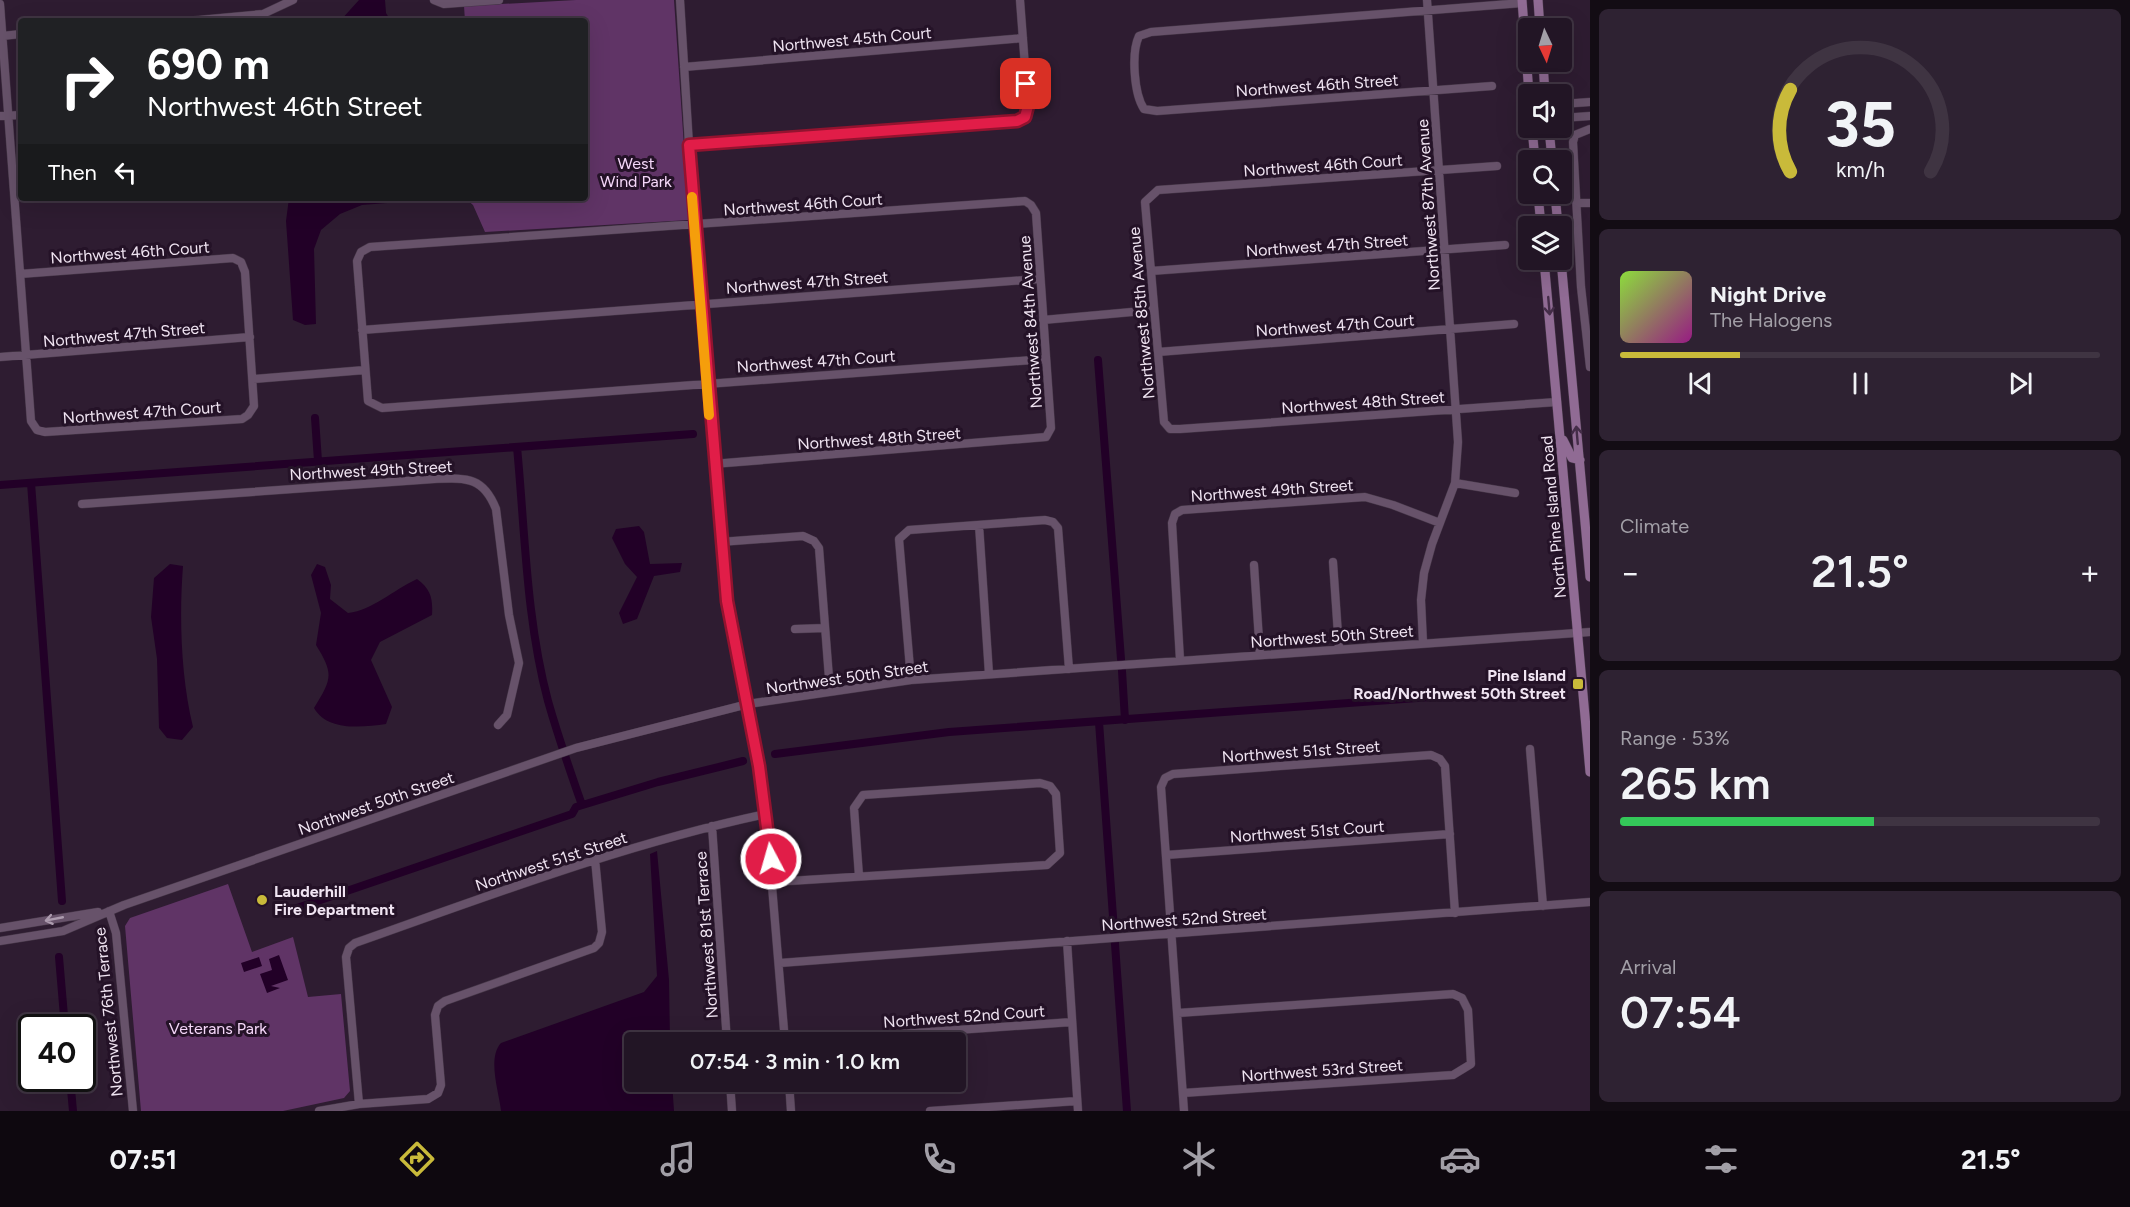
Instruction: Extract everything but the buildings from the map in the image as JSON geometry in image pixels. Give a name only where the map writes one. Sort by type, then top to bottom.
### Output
[{"type":"main road","points":[[1522,2],[1529,84]]},
{"type":"main road","points":[[1537,2],[1539,18]]},
{"type":"main road","name":"North Pine Island Road","points":[[1545,270],[1590,772]]},
{"type":"main road","name":"North Pine Island Road","points":[[1562,270],[1590,577]]},
{"type":"main road","points":[[1560,435],[1572,458],[1580,460]]},
{"type":"street","points":[[241,18],[263,14],[293,0]]},
{"type":"street","points":[[434,0],[444,4],[499,0]]},
{"type":"street","points":[[680,0],[694,225],[720,542],[727,601],[748,704],[766,814],[784,1032]]},
{"type":"street","points":[[689,145],[1017,121],[1025,117],[1028,106],[1020,0]]},
{"type":"street","name":"Northwest 87th Avenue","points":[[1423,643],[1421,600],[1424,573],[1455,483],[1457,408],[1427,0]]},
{"type":"street","points":[[1428,12],[1522,2]]},
{"type":"street","points":[[0,4],[4,116],[18,195]]},
{"type":"street","name":"Northwest 46th Street","points":[[1428,12],[1151,32],[1139,36],[1135,46],[1139,101],[1144,109],[1157,111],[1491,86]]},
{"type":"street","points":[[2,36],[18,34]]},
{"type":"street","name":"Northwest 45th Court","points":[[684,67],[1023,38]]},
{"type":"street","points":[[1572,103],[1590,102]]},
{"type":"street","points":[[1572,117],[1590,116]]},
{"type":"street","points":[[1590,129],[1575,135],[1573,142],[1581,287],[1590,367]]},
{"type":"street","name":"Northwest 46th Court","points":[[1151,195],[1158,190],[1497,166]]},
{"type":"street","name":"Northwest 85th Avenue","points":[[1151,195],[1145,202],[1164,422],[1170,429]]},
{"type":"street","points":[[18,201],[20,274],[26,356]]},
{"type":"street","name":"Northwest 46th Court","points":[[362,330],[357,261],[361,252],[370,247],[1024,201],[1031,205]]},
{"type":"street","points":[[1577,203],[1590,203]]},
{"type":"street","name":"Northwest 84th Avenue","points":[[1031,205],[1035,213],[1051,428],[1046,437]]},
{"type":"street","name":"Northwest 47th Street","points":[[1151,271],[1505,245]]},
{"type":"street","name":"Northwest 46th Court","points":[[20,274],[233,258],[241,262],[245,272],[250,337]]},
{"type":"street","name":"Northwest 47th Street","points":[[362,330],[1039,279]]},
{"type":"street","points":[[1043,320],[1154,310]]},
{"type":"street","name":"Northwest 47th Court","points":[[1158,352],[1514,324]]},
{"type":"street","points":[[250,337],[253,379],[364,370],[362,330]]},
{"type":"street","name":"Northwest 47th Street","points":[[0,357],[250,337]]},
{"type":"street","name":"Northwest 47th Court","points":[[26,356],[31,421],[37,430],[45,432],[242,419],[254,406],[253,379]]},
{"type":"street","name":"Northwest 47th Court","points":[[364,370],[368,401],[382,408],[707,382],[1046,359]]},
{"type":"street","name":"Northwest 48th Street","points":[[1170,429],[1557,402]]},
{"type":"street","name":"Northwest 48th Street","points":[[713,464],[1046,437]]},
{"type":"street","name":"Northwest 49th Street","points":[[82,504],[462,478],[479,482],[490,495],[496,509],[509,615],[519,663],[507,715],[498,725]]},
{"type":"street","points":[[1455,483],[1515,493]]},
{"type":"street","name":"Northwest 49th Street","points":[[1180,660],[1172,523],[1175,514],[1182,510],[1365,497],[1394,505],[1440,523]]},
{"type":"street","points":[[911,680],[899,539],[904,533],[909,530],[1045,520],[1053,522],[1058,528],[1070,669]]},
{"type":"street","points":[[979,525],[989,675]]},
{"type":"street","points":[[720,542],[803,536],[814,541],[819,548],[830,691]]},
{"type":"street","points":[[1333,562],[1339,649]]},
{"type":"street","points":[[1254,565],[1260,655]]},
{"type":"street","points":[[795,629],[825,627]]},
{"type":"street","name":"Northwest 50th Street","points":[[0,941],[63,931],[109,911],[570,750],[748,704],[911,680],[1590,632]]},
{"type":"street","points":[[1530,749],[1543,906]]},
{"type":"street","name":"Northwest 51st Street","points":[[1166,855],[1161,787],[1165,778],[1173,774],[1431,755],[1440,759],[1445,766],[1450,834]]},
{"type":"street","points":[[773,882],[1047,865],[1060,853],[1056,794],[1050,786],[1040,783],[863,795],[858,799],[854,808],[859,876]]},
{"type":"street","name":"Northwest 51st Street","points":[[359,1104],[346,957],[349,948],[355,943],[595,859],[712,826],[766,814]]},
{"type":"street","name":"Northwest 81st Terrace","points":[[712,826],[726,1032]]},
{"type":"street","points":[[1450,834],[1455,913]]},
{"type":"street","name":"Northwest 51st Court","points":[[1166,855],[1450,834]]},
{"type":"street","points":[[1166,855],[1184,1111]]},
{"type":"street","points":[[319,1111],[359,1104],[428,1099],[438,1093],[441,1085],[435,1015],[438,1006],[445,1001],[594,948],[599,943],[602,932],[595,859]]},
{"type":"street","name":"Northwest 52nd Street","points":[[780,963],[1590,902]]},
{"type":"street","points":[[0,927],[109,911]]},
{"type":"street","name":"Northwest 76th Terrace","points":[[109,911],[116,933],[133,1111]]},
{"type":"street","points":[[1067,942],[1078,1111]]},
{"type":"street","name":"Northwest 53rd Street","points":[[1178,1013],[1453,994],[1462,998],[1468,1010],[1471,1064],[1463,1071],[1453,1075],[1183,1093]]},
{"type":"street","name":"Northwest 52nd Court","points":[[928,1032],[1072,1022]]},
{"type":"street","points":[[731,1092],[732,1111]]},
{"type":"street","points":[[790,1092],[791,1111]]},
{"type":"street","points":[[930,1111],[1077,1101]]},
{"type":"green space","name":"West Wind Park","points":[[576,0],[674,0],[689,220],[485,232],[473,205],[468,201],[588,201],[588,18],[465,18],[464,6]]},
{"type":"green space","name":"Veterans Park","points":[[228,884],[252,952],[293,937],[308,997],[341,994],[350,1091],[344,1098],[283,1111],[141,1111],[125,926],[130,918]]},
{"type":"shaded area","points":[[359,0],[385,0],[386,13],[389,18],[343,18]]},
{"type":"shaded area","points":[[289,201],[412,201],[362,205],[340,214],[321,230],[314,249],[316,324],[305,325],[293,320],[286,221]]},
{"type":"shaded area","points":[[639,526],[644,532],[650,564],[682,563],[680,572],[654,576],[637,619],[623,624],[619,613],[637,577],[625,564],[612,538],[616,529]]},
{"type":"shaded area","points":[[170,564],[183,566],[182,647],[193,727],[182,740],[167,738],[159,728],[157,659],[151,617],[154,578]]},
{"type":"shaded area","points":[[317,564],[325,567],[331,585],[330,599],[348,613],[366,608],[417,579],[430,595],[432,615],[380,642],[371,660],[392,707],[386,724],[357,727],[337,724],[320,716],[314,708],[329,676],[326,663],[316,645],[321,613],[311,575]]},
{"type":"shaded area","points":[[657,851],[669,980],[670,1032],[624,1032],[624,1092],[673,1092],[674,1111],[501,1111],[494,1066],[497,1049],[501,1043],[644,992],[657,976],[650,854]]},
{"type":"shaded area","points":[[279,955],[288,980],[271,986],[280,988],[267,993],[260,974],[272,970],[269,959]]},
{"type":"shaded area","points":[[259,957],[262,966],[244,972],[241,963]]},
{"type":"waterway","points":[[1098,360],[1121,659]]},
{"type":"waterway","points":[[315,418],[318,461]]},
{"type":"waterway","points":[[0,485],[693,434]]},
{"type":"waterway","points":[[517,447],[527,574],[535,638],[548,701],[582,805]]},
{"type":"waterway","points":[[31,483],[62,901]]},
{"type":"waterway","points":[[1122,671],[1125,720]]},
{"type":"waterway","points":[[775,754],[949,732],[1472,694]]},
{"type":"waterway","points":[[1099,722],[1127,1111]]},
{"type":"waterway","points":[[297,908],[572,814],[576,807],[658,782],[743,761]]},
{"type":"waterway","points":[[59,957],[64,1014]]},
{"type":"waterway","points":[[71,1092],[73,1111]]},
{"type":"slow traffic","points":[[692,197],[709,415]]},
{"type":"place","name":"Pine Island Road/Northwest 50th Street","points":[[1578,684]]},
{"type":"place","name":"Lauderhill Fire Department","points":[[262,900]]},
{"type":"route","points":[[771,859],[759,766],[727,601],[720,542],[689,145],[1017,121],[1025,117],[1028,106],[1026,84]]}]
